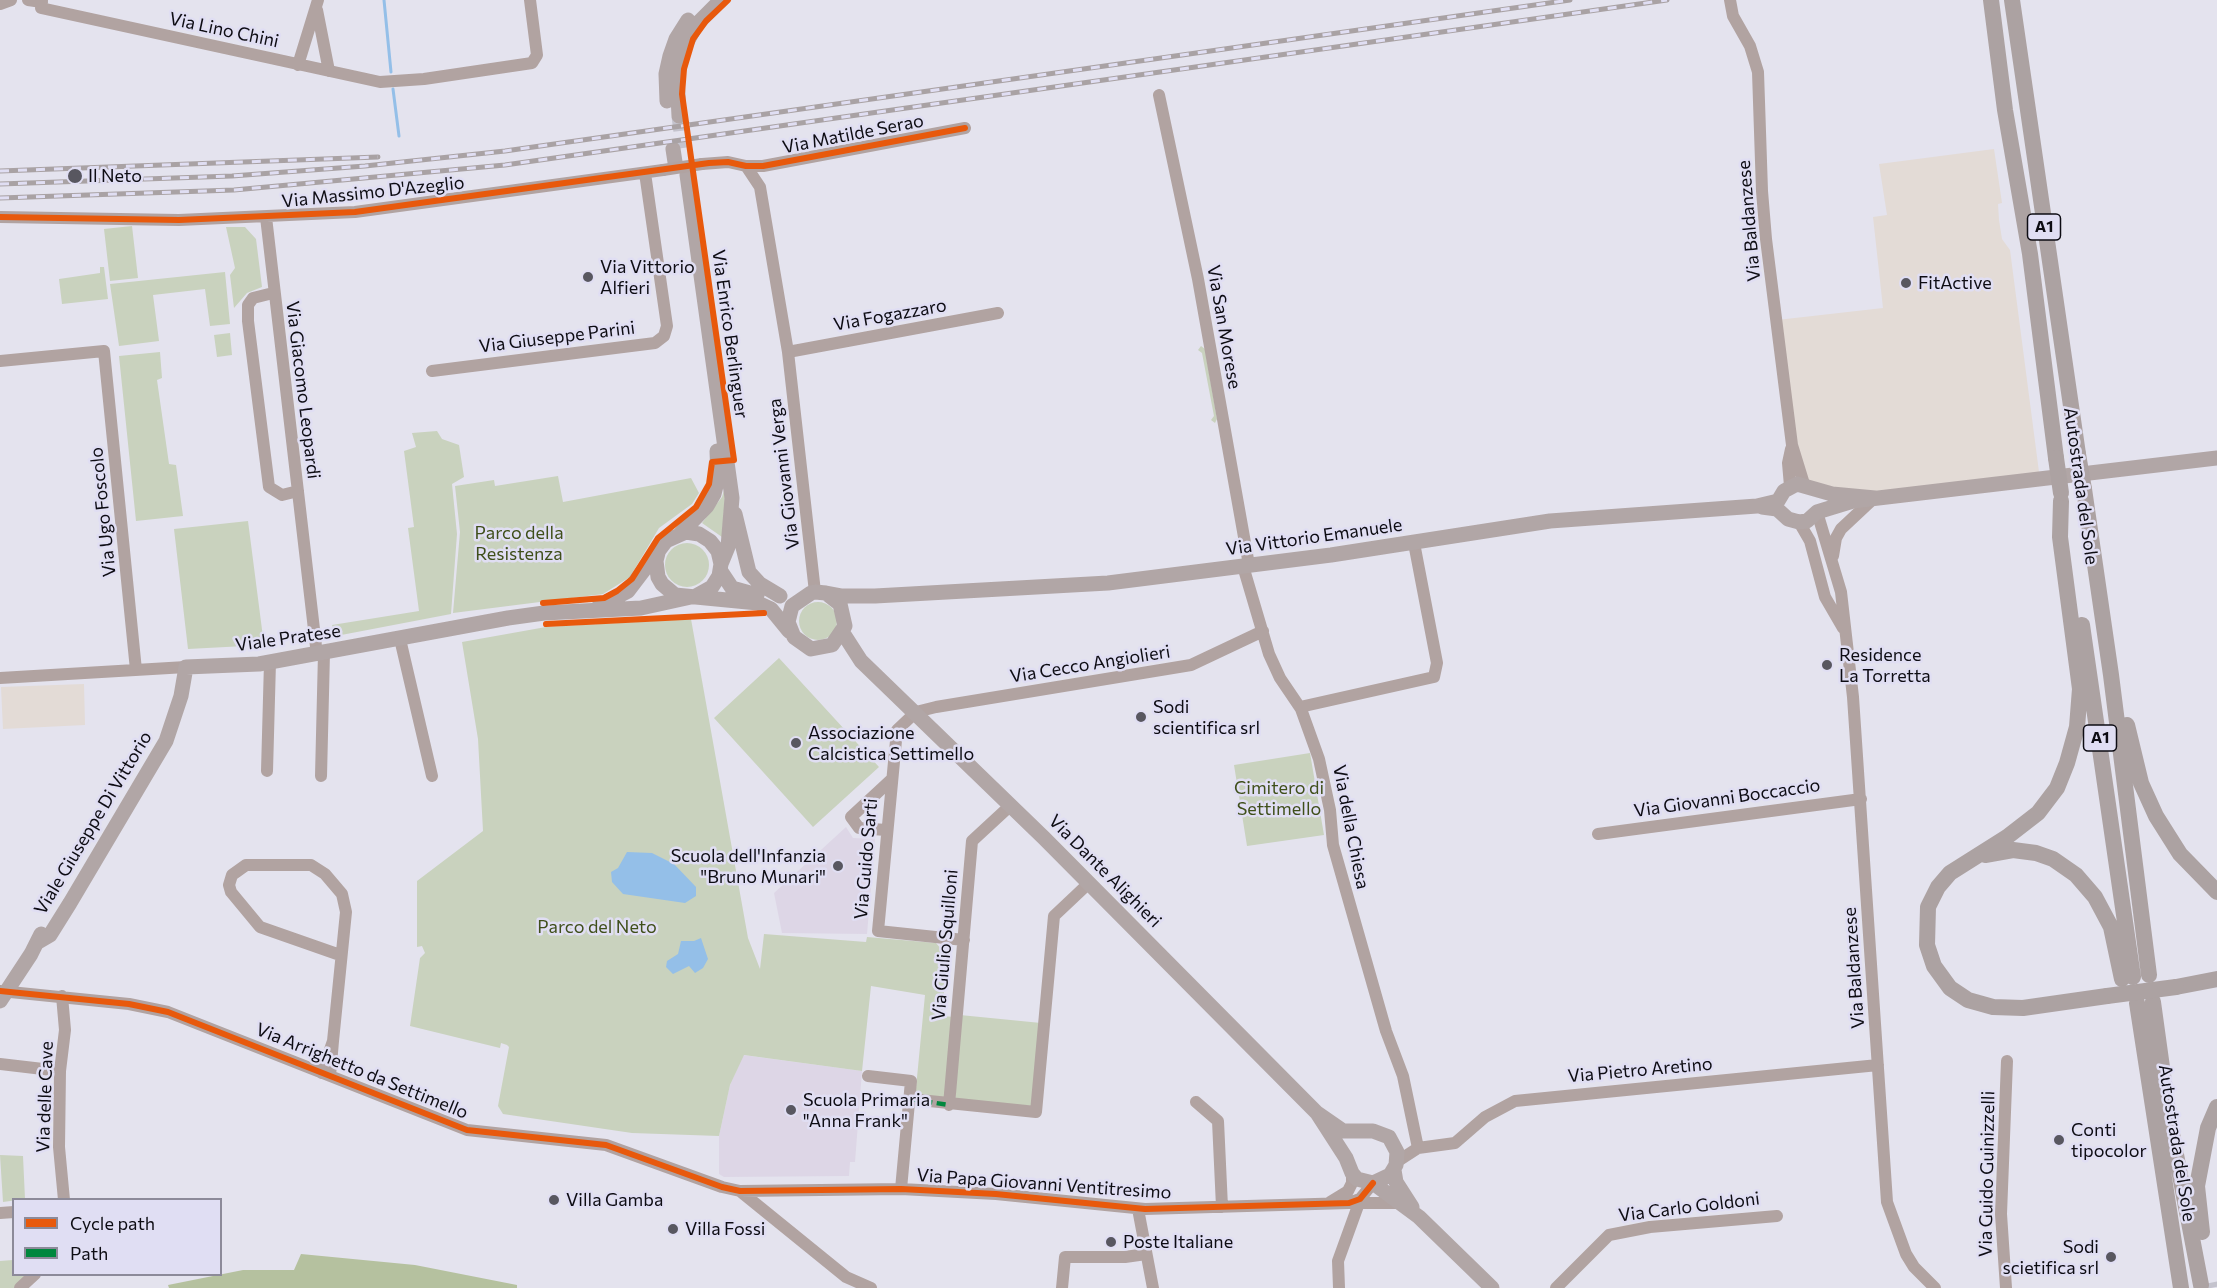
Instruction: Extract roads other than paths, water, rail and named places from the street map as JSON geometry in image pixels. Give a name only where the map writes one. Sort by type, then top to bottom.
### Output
[{"type":"highway","name":"Autostrada del Sole","points":[[1990,0],[2005,110],[2030,254],[2061,497],[2095,699],[2135,977]]},
{"type":"highway","name":"Autostrada del Sole","points":[[2012,0],[2111,675],[2135,977]]},
{"type":"highway","points":[[2061,497],[2060,537],[2080,689],[2077,727],[2057,788],[2038,813],[2007,837],[1950,873],[1928,907],[1927,945],[1934,966],[1950,988],[1968,1000],[1993,1008],[2023,1008],[2176,987],[2217,979]]},
{"type":"highway","points":[[2111,675],[2127,723],[2140,783],[2149,802],[2180,854],[2217,892]]},
{"type":"highway","points":[[1973,858],[2013,850],[2036,853],[2053,859],[2076,875],[2095,897],[2135,977]]},
{"type":"highway","name":"Autostrada del Sole","points":[[2181,1288],[2143,1054],[2140,1003],[2169,1118],[2205,1284],[2197,1186],[2208,1128],[2217,1107]]},
{"type":"main road","points":[[707,0],[687,21],[671,50],[666,81],[674,117],[677,77],[684,47],[697,24],[722,0]]},
{"type":"main road","name":"Via Enrico Berlinguer","points":[[678,163],[732,498],[745,563],[749,572],[760,584],[780,596]]},
{"type":"main road","name":"Via Enrico Berlinguer","points":[[678,163],[719,470],[716,486],[707,506],[680,534]]},
{"type":"main road","name":"Via Vittorio Emanuele","points":[[1757,506],[1777,509],[1784,516],[1799,522],[1807,521],[1817,512],[1875,498],[2217,458]]},
{"type":"main road","points":[[1784,516],[1780,505],[1797,489],[1819,500],[1817,512]]},
{"type":"main road","name":"Via Vittorio Emanuele","points":[[815,593],[875,596],[1108,583],[1414,543],[1582,518],[1757,506],[1778,501],[1797,489],[1875,498]]},
{"type":"main road","name":"Via Enrico Berlinguer","points":[[720,567],[728,547],[732,498]]},
{"type":"main road","points":[[680,534],[693,533],[705,537],[714,546],[720,567],[729,585],[738,592],[780,596],[815,593],[840,604],[844,626]]},
{"type":"main road","name":"Viale Pratese","points":[[579,610],[606,603],[628,591],[666,541],[680,534]]},
{"type":"main road","name":"Viale Pratese","points":[[658,553],[656,569],[662,584],[675,595],[767,606],[794,638]]},
{"type":"main road","name":"Viale Pratese","points":[[186,668],[270,662],[508,618],[579,610],[641,608],[692,597],[712,587],[720,567]]},
{"type":"main road","points":[[815,593],[798,599],[789,613],[790,630],[794,638],[804,646],[824,648],[832,645],[860,603],[875,596]]},
{"type":"main road","name":"Via Dante Alighieri","points":[[844,626],[861,661]]},
{"type":"main road","name":"Via Dante Alighieri","points":[[824,648],[847,653],[861,661],[916,712],[1317,1113],[1343,1131],[1364,1133],[1373,1131],[1389,1137],[1397,1152],[1399,1187],[1419,1217]]},
{"type":"main road","name":"Viale Giuseppe Di Vittorio","points":[[2,994],[38,942],[43,930],[174,717],[186,668]]},
{"type":"main road","name":"Via Dante Alighieri","points":[[1317,1113],[1346,1158],[1352,1173],[1358,1179],[1373,1183],[1419,1217],[1492,1288]]},
{"type":"main road","points":[[1346,1158],[1351,1142],[1364,1133]]},
{"type":"main road","points":[[1373,1183],[1385,1179],[1396,1165]]},
{"type":"street","points":[[0,4],[11,0]]},
{"type":"street","points":[[28,0],[42,1]]},
{"type":"street","points":[[329,71],[380,82],[405,81],[532,63],[537,55],[530,0]]},
{"type":"street","name":"Via Baldanzese","points":[[1730,0],[1734,16],[1750,46],[1758,72],[1763,203],[1797,489]]},
{"type":"street","name":"Via Lino Chini","points":[[42,1],[41,8],[329,71],[317,3]]},
{"type":"street","name":"Via Lino Chini","points":[[298,65],[317,3]]},
{"type":"street","name":"Via San Morese","points":[[1159,95],[1198,279],[1246,565]]},
{"type":"street","name":"Via Matilde Serao","points":[[746,166],[763,166],[965,128]]},
{"type":"street","name":"Via Massimo D'Azeglio","points":[[0,217],[112,221],[355,212],[645,173],[678,163],[728,162],[746,166]]},
{"type":"street","name":"Via Giovanni Verga","points":[[746,166],[760,187],[788,352],[815,593]]},
{"type":"street","name":"Via Giuseppe Parini","points":[[432,371],[656,343],[664,336],[667,326],[645,173]]},
{"type":"street","name":"Via Giacomo Leopardi","points":[[266,217],[273,293],[321,654],[321,776]]},
{"type":"street","name":"Via Giacomo Leopardi","points":[[273,293],[254,298],[248,305],[248,321],[269,487],[282,495],[298,491]]},
{"type":"street","name":"Via Fogazzaro","points":[[788,352],[999,313]]},
{"type":"street","name":"Via Ugo Foscolo","points":[[0,361],[104,351],[136,670]]},
{"type":"street","name":"Via Baldanzese","points":[[1833,563],[1836,538],[1841,529],[1875,498]]},
{"type":"street","name":"Via Baldanzese","points":[[1817,512],[1841,592],[1860,798],[1889,1210],[1899,1241],[1911,1263],[1935,1288]]},
{"type":"street","name":"Via Baldanzese","points":[[1799,522],[1810,541],[1825,597],[1845,632]]},
{"type":"street","points":[[1300,707],[1430,679],[1436,675],[1437,663],[1414,543]]},
{"type":"street","name":"Via della Chiesa","points":[[1246,565],[1263,631],[1280,678],[1300,707],[1319,759],[1330,810],[1333,845],[1386,1031],[1408,1093],[1418,1148]]},
{"type":"street","name":"Via Cecco Angiolieri","points":[[916,712],[1191,665],[1263,631]]},
{"type":"street","points":[[400,639],[432,776]]},
{"type":"street","points":[[267,771],[270,662]]},
{"type":"street","name":"Viale Pratese","points":[[0,678],[186,668]]},
{"type":"street","name":"Via Guido Sarti","points":[[916,712],[895,733],[879,932],[964,940]]},
{"type":"street","points":[[886,830],[859,828],[851,817],[891,780]]},
{"type":"street","name":"Via Giovanni Boccaccio","points":[[1598,834],[1860,798]]},
{"type":"street","name":"Via Giulio Squilloni","points":[[949,1105],[972,841],[1011,805]]},
{"type":"street","points":[[326,1075],[333,1041],[346,912],[344,899],[337,886],[318,869],[301,864],[246,865],[232,874],[229,881],[231,892],[260,927],[340,955]]},
{"type":"street","points":[[910,1099],[949,1105],[1036,1112],[1054,916],[1089,883]]},
{"type":"street","name":"Via Arrighetto da Settimello","points":[[2,994],[62,996],[129,1004],[168,1012],[467,1130],[603,1144],[722,1187],[740,1191],[846,1277],[871,1288]]},
{"type":"street","name":"Via delle Cave","points":[[62,996],[65,1030],[60,1071],[59,1147],[64,1198]]},
{"type":"street","name":"Via Guido Guinizzelli","points":[[2006,1288],[2001,1214],[2007,1061]]},
{"type":"street","points":[[0,1064],[60,1071]]},
{"type":"street","name":"Via Pietro Aretino","points":[[1418,1148],[1455,1143],[1485,1117],[1515,1101],[1878,1065]]},
{"type":"street","points":[[868,1076],[910,1080],[901,1189]]},
{"type":"street","points":[[1196,1102],[1218,1122],[1222,1207]]},
{"type":"street","points":[[1396,1165],[1418,1148]]},
{"type":"street","name":"Via Papa Giovanni Ventitresimo","points":[[1320,1204],[1337,1200],[1348,1191],[1352,1183],[1352,1173]]},
{"type":"street","points":[[1339,1288],[1338,1261],[1354,1203],[1373,1183]]},
{"type":"street","name":"Via Papa Giovanni Ventitresimo","points":[[740,1191],[901,1189],[996,1194],[1138,1209],[1400,1203]]},
{"type":"street","points":[[1138,1209],[1152,1288]]},
{"type":"street","name":"Via Carlo Goldoni","points":[[1556,1288],[1609,1235],[1650,1227],[1777,1215]]},
{"type":"street","points":[[1062,1288],[1065,1257],[1125,1257],[1146,1254]]},
{"type":"street","points":[[20,1288],[34,1276]]},
{"type":"water","points":[[627,852],[652,853],[674,864],[696,887],[696,896],[685,903],[623,894],[612,882],[611,872],[618,868]]},
{"type":"water","points":[[701,938],[708,959],[703,968],[695,973],[689,966],[673,974],[666,967],[667,961],[678,954],[681,941],[694,941]]},
{"type":"waterway","points":[[384,0],[391,72]]},
{"type":"waterway","points":[[393,89],[399,136]]},
{"type":"tunnel","points":[[679,116],[683,148]]},
{"type":"tunnel","points":[[2210,1283],[2211,1288]]},
{"type":"railway","points":[[0,184],[232,176],[365,166],[505,151],[1570,0]]},
{"type":"railway","points":[[0,198],[234,190],[505,165],[1667,0]]},
{"type":"railway","points":[[0,171],[378,157]]},
{"type":"place","name":"Il Neto","points":[[75,176]]},
{"type":"place","name":"Via Vittorio Alfieri","points":[[588,277]]},
{"type":"place","name":"FitActive","points":[[1906,283]]},
{"type":"place","name":"Residence La Torretta","points":[[1827,665]]},
{"type":"place","name":"Sodi scientifica srl","points":[[1141,717]]},
{"type":"place","name":"Associazione Calcistica Settimello","points":[[796,743]]},
{"type":"place","name":"Scuola dell'Infanzia \"Bruno Munari\"","points":[[838,866]]},
{"type":"place","name":"Scuola Primaria \"Anna Frank\"","points":[[791,1110]]},
{"type":"place","name":"Conti tipocolor","points":[[2059,1140]]},
{"type":"place","name":"Villa Gamba","points":[[554,1200]]},
{"type":"place","name":"Villa Fossi","points":[[673,1229]]},
{"type":"place","name":"Poste Italiane","points":[[1111,1242]]},
{"type":"place","name":"Sodi scietifica srl","points":[[2111,1257]]},
{"type":"park label","name":"Parco della Resistenza","points":[[519,543]]},
{"type":"park label","name":"Cimitero di Settimello","points":[[1279,798]]},
{"type":"park label","name":"Parco del Neto","points":[[597,927]]}]
